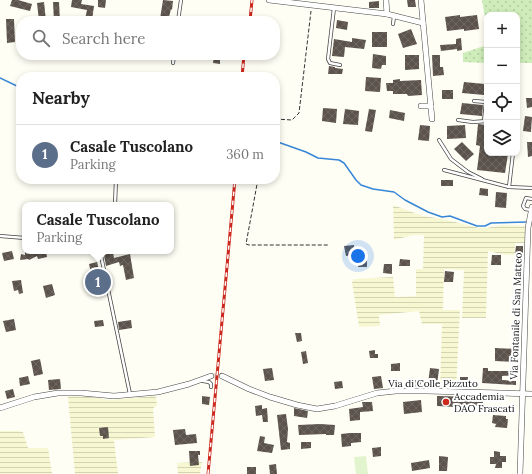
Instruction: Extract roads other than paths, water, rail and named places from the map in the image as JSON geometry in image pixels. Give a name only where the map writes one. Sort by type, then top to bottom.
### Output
[{"type":"street","points":[[269,0],[305,2],[311,5],[387,14],[423,23]]},
{"type":"street","points":[[386,0],[387,14]]},
{"type":"street","points":[[421,0],[432,119]]},
{"type":"street","points":[[421,106],[431,106]]},
{"type":"street","name":"Via Fontanile di San Matteo","points":[[520,474],[528,228],[532,209]]},
{"type":"street","points":[[0,408],[29,399],[61,392],[111,396],[158,392],[212,376]]},
{"type":"street","name":"Via di Colle Pizzuto","points":[[222,376],[270,397],[317,409],[335,406],[372,395],[396,391],[532,394]]},
{"type":"lane","points":[[178,16],[180,0]]},
{"type":"lane","points":[[334,8],[328,59],[330,63],[340,65]]},
{"type":"lane","points":[[393,24],[394,16]]},
{"type":"lane","points":[[474,101],[486,102],[486,120]]},
{"type":"lane","points":[[458,120],[473,122],[484,121]]},
{"type":"lane","points":[[438,140],[451,159],[468,172],[486,182]]},
{"type":"lane","points":[[509,187],[513,156]]},
{"type":"lane","points":[[444,170],[509,187],[532,188]]},
{"type":"lane","points":[[115,202],[116,184]]},
{"type":"lane","points":[[532,199],[526,198],[524,204],[524,208],[532,209]]},
{"type":"lane","points":[[0,236],[22,238]]},
{"type":"lane","points":[[100,254],[104,280],[130,395]]},
{"type":"lane","points":[[198,381],[209,382],[210,387]]},
{"type":"waterway","points":[[0,78],[16,86]]},
{"type":"waterway","points":[[280,143],[318,158],[339,160],[344,163],[361,185],[373,189],[394,192],[405,200],[428,212],[442,217],[450,216],[477,226],[485,226],[491,223],[527,222]]},
{"type":"tunnel","points":[[211,376],[222,376]]},
{"type":"railway","points":[[250,16],[252,0]]},
{"type":"railway","points":[[242,72],[244,60]]},
{"type":"railway","points":[[208,474],[235,184]]},
{"type":"place","name":"Casale Tuscolano","points":[[98,282]]},
{"type":"place","name":"Accademia DAO Frascati","points":[[446,402]]}]
